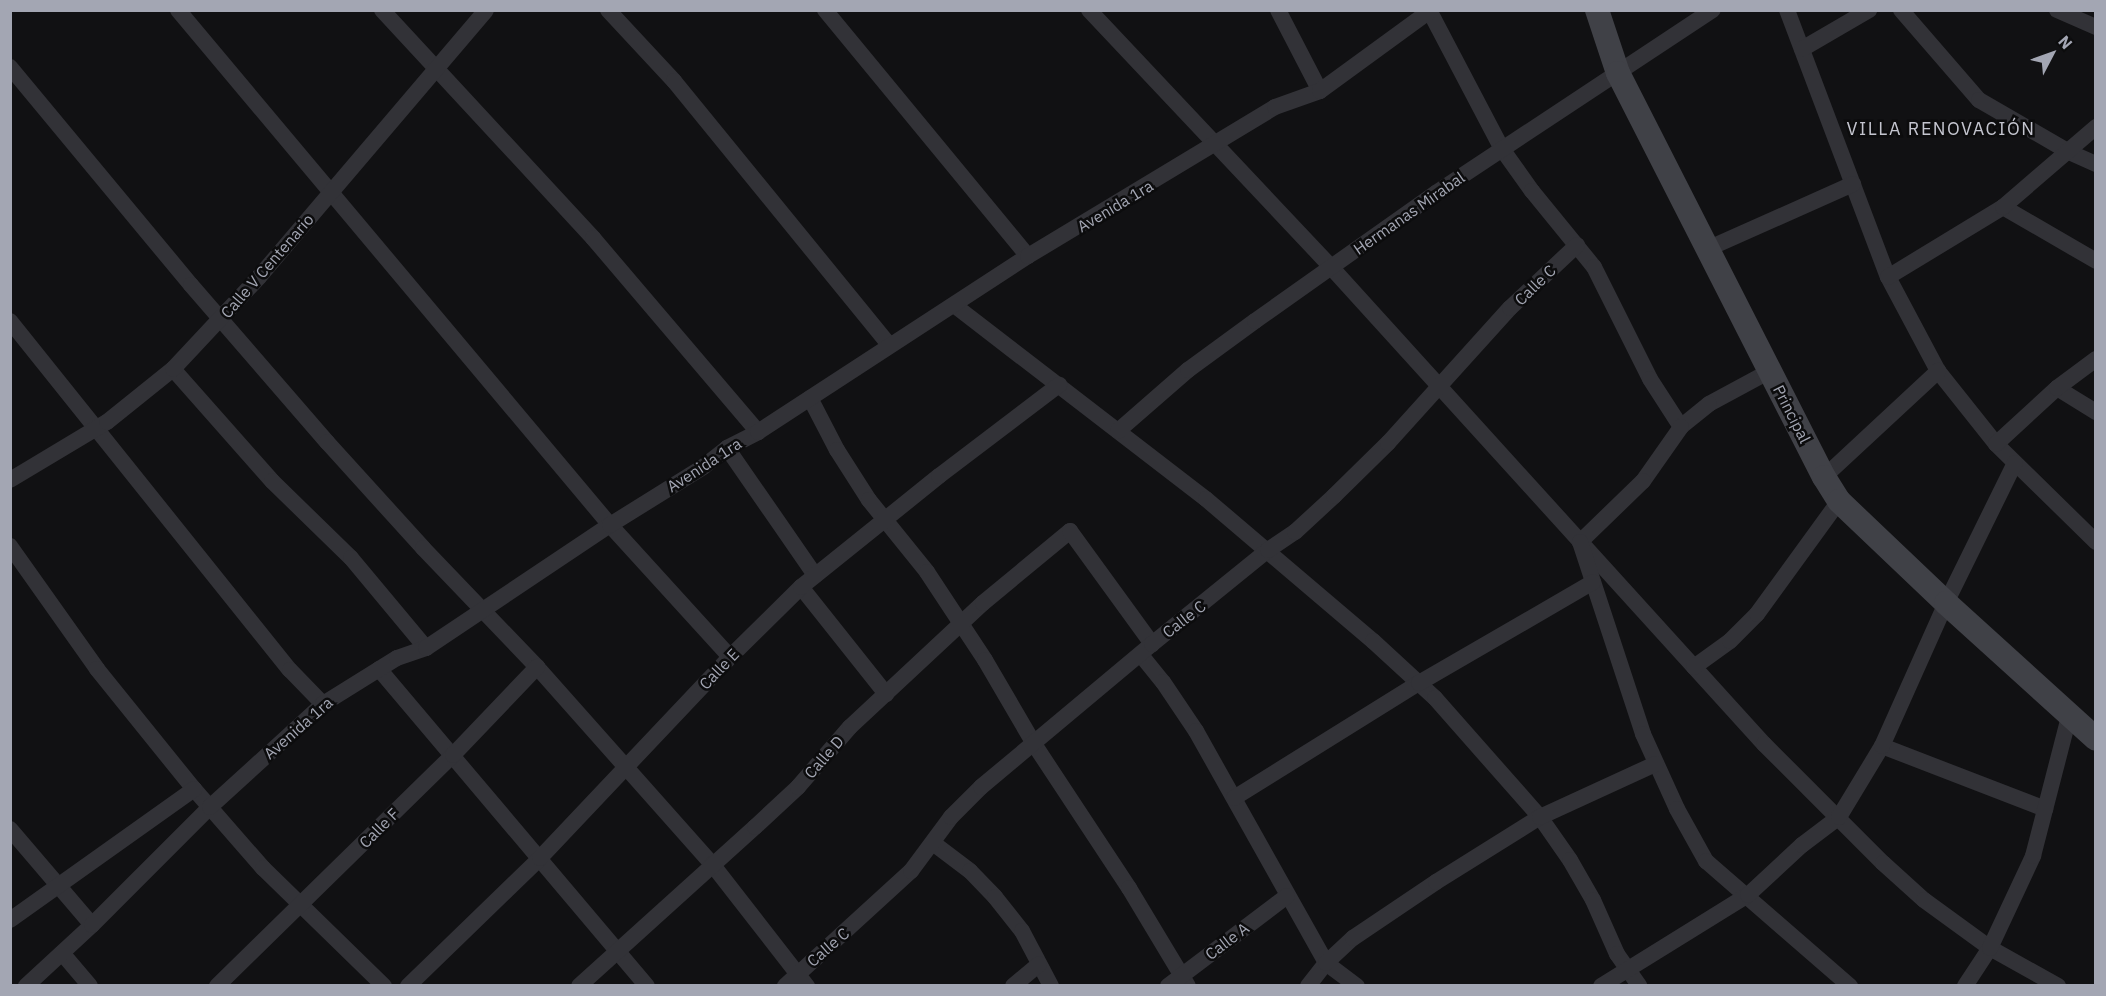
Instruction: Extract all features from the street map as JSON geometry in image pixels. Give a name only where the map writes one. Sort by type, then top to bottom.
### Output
[{"type":"street","points":[[178,10],[610,525],[730,657]]},
{"type":"street","points":[[382,10],[434,70],[593,238],[758,432]]},
{"type":"street","name":"Calle V Centenario","points":[[10,480],[96,428],[143,396],[173,369],[222,318],[486,10]]},
{"type":"street","points":[[609,10],[674,81],[889,345]]},
{"type":"street","points":[[825,10],[1028,256]]},
{"type":"street","points":[[1089,10],[1212,144],[1331,267],[1764,744],[1924,900],[1990,948],[2058,986]]},
{"type":"street","points":[[1278,10],[1320,91]]},
{"type":"street","name":"Principal","points":[[1597,10],[1618,73],[1824,477],[1839,501],[2069,717],[2096,739]]},
{"type":"street","name":"Hermanas Mirabal","points":[[1118,431],[1188,370],[1331,267],[1502,149],[1713,10]]},
{"type":"street","points":[[1787,10],[1888,277],[1938,371],[1996,444],[2096,542]]},
{"type":"street","points":[[1802,49],[1869,10]]},
{"type":"street","points":[[1901,10],[1979,100],[2069,152],[2096,164]]},
{"type":"street","points":[[2057,10],[2096,27]]},
{"type":"street","points":[[1430,11],[1502,149],[1532,192],[1594,267],[1650,379],[1681,427]]},
{"type":"street","name":"Avenida 1ra","points":[[26,986],[92,925],[210,807],[323,704],[397,658],[426,648],[610,525],[703,467],[727,448],[758,432],[1028,256],[1171,172],[1275,106],[1320,91],[1430,11]]},
{"type":"street","points":[[10,67],[222,318],[415,539],[537,667],[625,769],[712,864],[802,979]]},
{"type":"street","points":[[1888,277],[2003,207],[2096,127]]},
{"type":"street","points":[[1707,249],[1853,184]]},
{"type":"street","points":[[2003,207],[2096,261]]},
{"type":"street","name":"Calle C","points":[[785,986],[802,979],[911,872],[951,817],[981,787],[1268,550],[1295,532],[1334,496],[1388,443],[1510,308],[1577,245]]},
{"type":"street","points":[[954,305],[1268,550],[1419,683],[1494,762],[1540,817],[1570,860],[1627,970],[1639,986]]},
{"type":"street","points":[[10,321],[290,670],[323,704]]},
{"type":"street","points":[[1996,444],[2057,388],[2096,359]]},
{"type":"street","points":[[173,369],[272,481],[351,558],[426,648]]},
{"type":"street","points":[[1580,542],[1643,481],[1681,427],[1709,405],[1770,371]]},
{"type":"street","points":[[1824,477],[1938,371]]},
{"type":"street","name":"Calle E","points":[[408,986],[540,858],[730,657],[801,587],[1059,385]]},
{"type":"street","points":[[2057,388],[2096,412]]},
{"type":"street","points":[[810,398],[869,500],[927,572],[985,660],[1034,744],[1129,888],[1179,982]]},
{"type":"street","points":[[727,448],[815,575]]},
{"type":"street","points":[[1601,986],[1748,895],[1802,845],[1839,817],[1882,746],[1946,603],[2016,463]]},
{"type":"street","points":[[1694,667],[1730,641],[1757,614],[1839,501]]},
{"type":"street","name":"Calle D","points":[[579,986],[798,787],[850,727],[983,603],[1070,531],[1147,650]]},
{"type":"street","points":[[1580,542],[1655,764],[1706,861],[1748,895],[1850,986]]},
{"type":"street","points":[[10,546],[97,669],[194,789],[263,868],[384,986]]},
{"type":"street","points":[[1234,798],[1419,683],[1593,582]]},
{"type":"street","points":[[801,587],[886,694]]},
{"type":"street","points":[[1147,650],[1163,682],[1196,731],[1326,963],[1357,986]]},
{"type":"street","name":"Calle F","points":[[217,986],[453,755],[537,667]]},
{"type":"street","points":[[380,669],[620,950],[647,986]]},
{"type":"street","points":[[1965,986],[1990,948],[2033,856],[2069,717]]},
{"type":"street","points":[[1882,746],[2045,809]]},
{"type":"street","points":[[1308,986],[1326,963],[1371,924],[1540,817],[1655,764]]},
{"type":"street","points":[[10,920],[194,789]]},
{"type":"street","points":[[10,829],[92,925]]},
{"type":"street","points":[[933,843],[970,871],[995,897],[1022,930],[1051,986]]},
{"type":"street","name":"Calle A","points":[[1179,982],[1287,896]]},
{"type":"street","points":[[62,952],[90,986]]},
{"type":"street","points":[[1013,986],[1039,964]]},
{"type":"district","name":"VILLA RENOVACIÓN","points":[[1941,129]]}]
